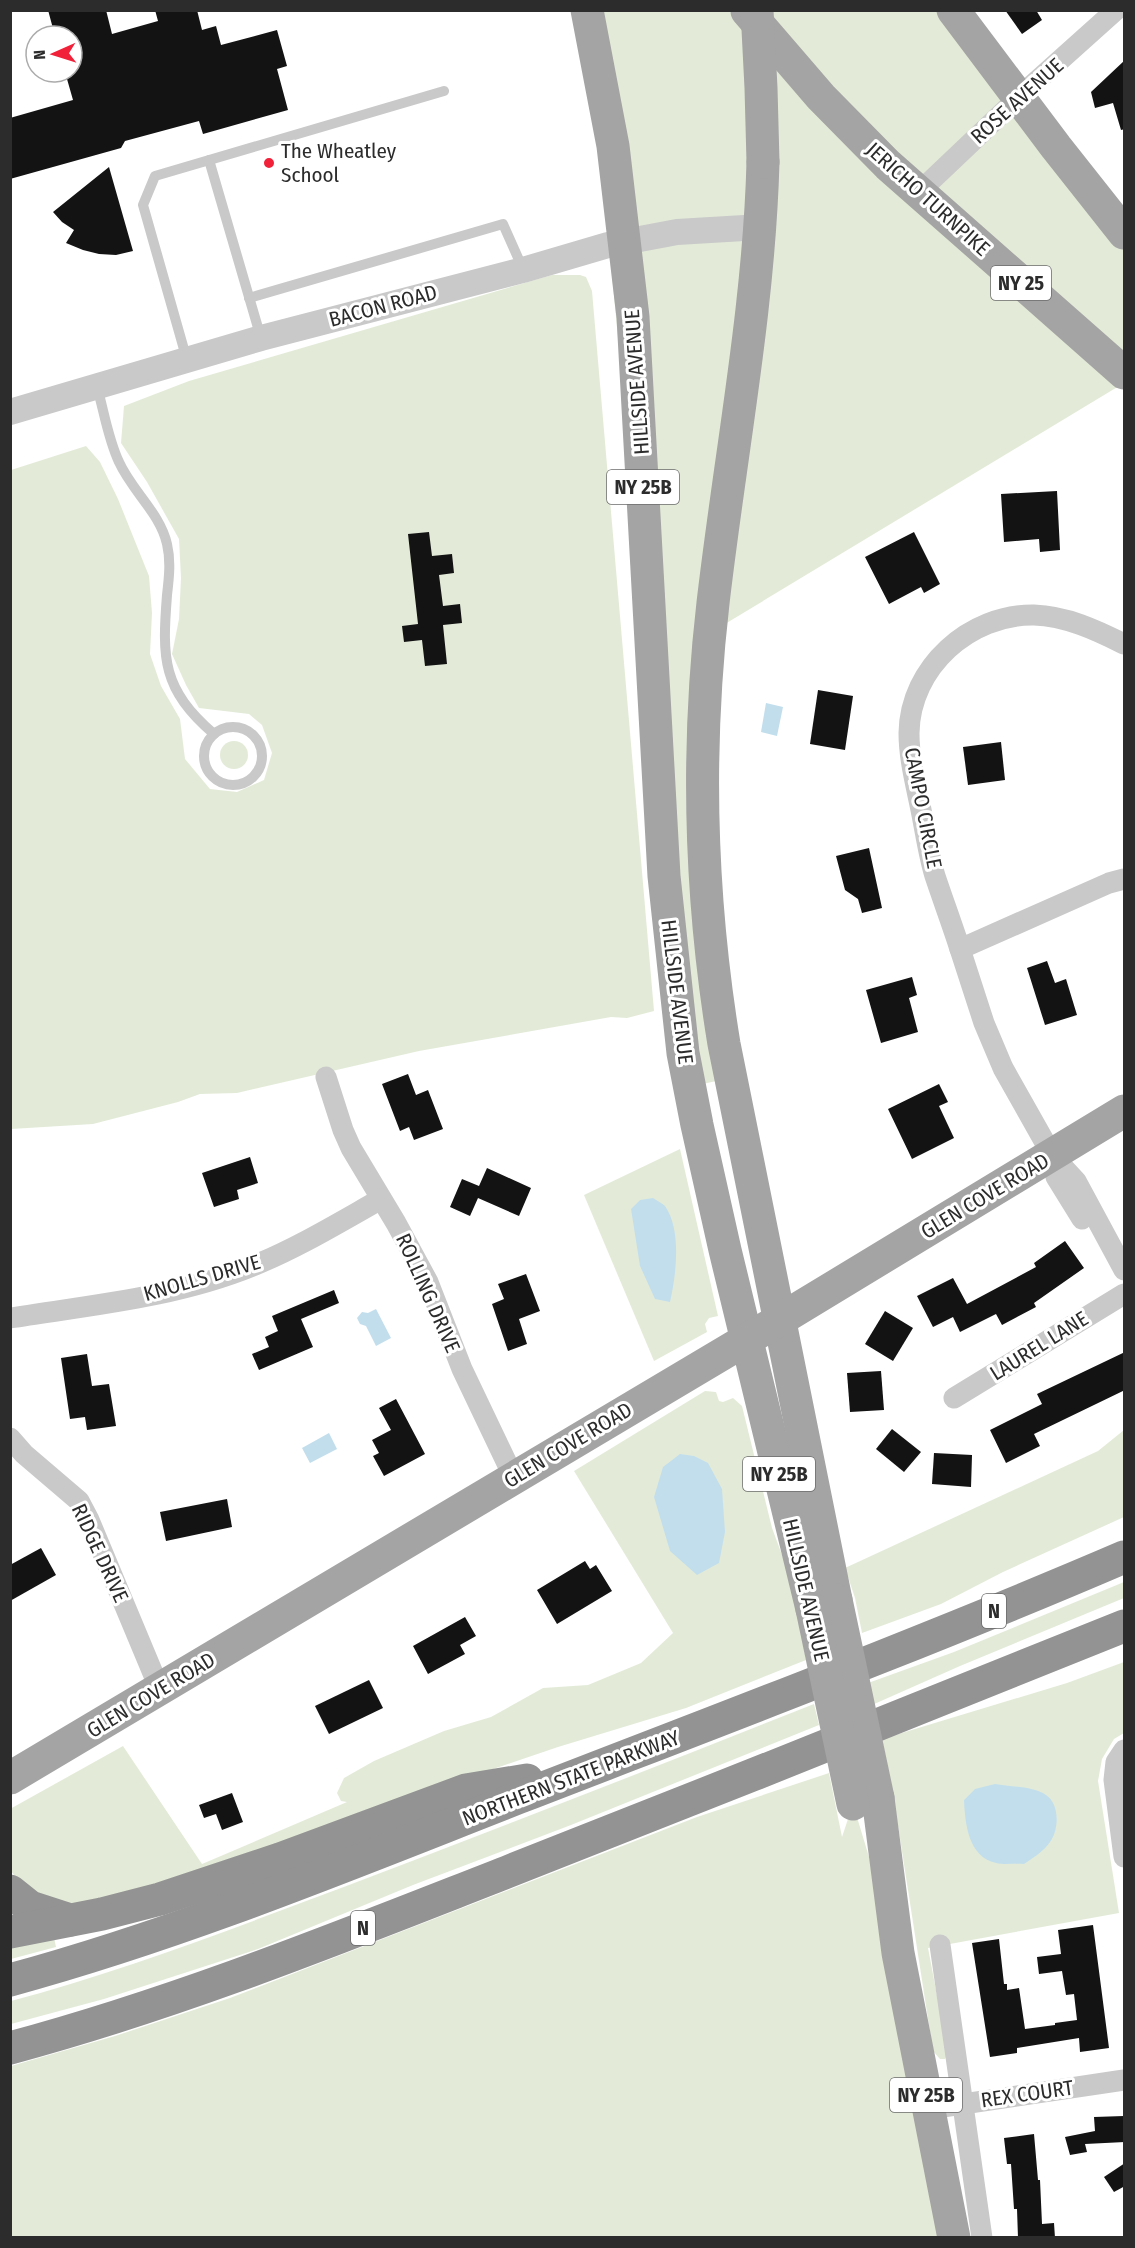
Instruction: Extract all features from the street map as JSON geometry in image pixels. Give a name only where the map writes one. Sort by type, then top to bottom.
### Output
[{"type":"highway","name":"NORTHERN STATE PARKWAY","points":[[10,1980],[200,1921],[864,1664],[1125,1557]]},
{"type":"highway","name":"N","points":[[10,2048],[109,2020],[290,1957],[1125,1626]]},
{"type":"highway","points":[[10,1932],[160,1899],[237,1875],[466,1790],[588,1771]]},
{"type":"highway","points":[[10,1891],[30,1907],[70,1920]]},
{"type":"main road","name":"HILLSIDE AVENUE","points":[[587,10],[609,119],[625,240],[638,385],[663,847],[671,951],[689,1087],[746,1339],[824,1605]]},
{"type":"main road","name":"JERICHO TURNPIKE","points":[[747,10],[844,122],[918,193],[1125,373]]},
{"type":"main road","name":"HILLSIDE AVENUE","points":[[757,10],[763,162],[760,227],[755,285],[713,603],[703,733],[702,837],[710,940],[724,1044],[781,1319],[824,1605],[898,1953],[954,2238]]},
{"type":"main road","points":[[953,10],[1125,233]]},
{"type":"main road","name":"GLEN COVE ROAD","points":[[10,1778],[781,1319],[1125,1111]]},
{"type":"street","name":"ROSE AVENUE","points":[[918,193],[1018,97],[1116,10]]},
{"type":"street","name":"BACON ROAD","points":[[10,412],[261,338],[523,270],[625,240],[677,232],[760,227]]},
{"type":"street","name":"CAMPO CIRCLE","points":[[1052,1155],[1003,1068],[984,1023],[935,874],[912,770],[909,732],[916,696],[927,674],[942,654],[965,634],[990,622],[1015,616],[1056,617],[1096,630],[1125,644]]},
{"type":"street","points":[[960,949],[1109,883],[1125,879]]},
{"type":"street","name":"ROLLING DRIVE","points":[[326,1077],[351,1148],[428,1282],[462,1369],[514,1478]]},
{"type":"street","points":[[1052,1155],[1076,1181],[1125,1270]]},
{"type":"street","points":[[1052,1155],[1056,1177],[1113,1272],[1125,1284]]},
{"type":"street","name":"KNOLLS DRIVE","points":[[10,1318],[132,1299],[208,1281],[286,1252],[381,1199]]},
{"type":"street","name":"LAUREL LANE","points":[[954,1398],[1125,1293]]},
{"type":"street","name":"RIDGE DRIVE","points":[[10,1438],[24,1454],[79,1501],[160,1690]]},
{"type":"street","points":[[1125,1750],[1116,1762],[1114,1780],[1125,1857]]},
{"type":"street","points":[[940,1945],[982,2238]]},
{"type":"street","name":"REX COURT","points":[[929,2109],[1125,2080]]},
{"type":"lane","points":[[187,361],[143,205],[155,176],[444,91]]},
{"type":"lane","points":[[209,160],[261,338]]},
{"type":"lane","points":[[249,298],[502,224],[523,270]]},
{"type":"lane","points":[[97,387],[119,462],[158,521],[167,544],[169,571],[164,640],[166,664],[186,707],[214,734]]},
{"type":"lane","points":[[232,726],[242,728],[258,740],[262,756],[258,772],[252,778],[236,786],[227,785],[212,777],[206,769],[204,750],[207,741],[214,734],[232,726]]},
{"type":"green space","points":[[587,11],[953,11],[1124,233],[1124,383],[710,633],[730,1078],[689,1087]]},
{"type":"green space","points":[[552,275],[586,277],[592,291],[654,1011],[627,1018],[611,1017],[419,1051],[237,1093],[200,1094],[93,1124],[11,1129],[11,470],[86,446],[100,462],[118,499],[149,576],[152,613],[150,654],[161,686],[180,719],[185,759],[210,789],[237,792],[264,780],[272,753],[262,725],[249,714],[199,708],[172,654],[179,619],[181,578],[179,539],[147,482],[121,443],[124,406],[189,381]]},
{"type":"green space","points":[[234,741],[244,745],[248,755],[244,765],[234,769],[224,765],[220,755],[224,745]]},
{"type":"green space","points":[[680,1149],[718,1316],[709,1318],[705,1324],[707,1332],[654,1361],[584,1195]]},
{"type":"green space","points":[[705,1391],[716,1392],[719,1401],[723,1402],[733,1398],[742,1406],[772,1528],[791,1579],[806,1660],[686,1708],[558,1747],[379,1808],[220,1868],[70,1907],[24,1889],[11,1871],[10,1809],[123,1746],[202,1864],[347,1802],[341,1801],[337,1793],[344,1778],[374,1761],[444,1731],[491,1717],[543,1688],[588,1685],[641,1663],[673,1633],[574,1471]]},
{"type":"green space","points":[[1124,1430],[1124,1517],[1003,1572],[941,1604],[862,1633],[855,1598],[845,1568],[1098,1451]]},
{"type":"green space","points":[[1124,1582],[1124,1598],[872,1705],[868,1683],[954,1652]]},
{"type":"green space","points":[[1124,1662],[1124,1733],[1114,1739],[1102,1759],[1098,1781],[1119,1913],[928,1948],[948,2053],[945,2059],[940,2059],[933,2051],[892,1787],[882,1739],[1067,1683]]},
{"type":"green space","points":[[814,1704],[819,1725],[571,1825],[413,1885],[258,1949],[104,1999],[11,2024],[11,2001],[139,1962],[265,1916],[524,1818]]},
{"type":"green space","points":[[829,1773],[842,1837],[853,1804],[898,1953],[954,2237],[11,2238],[11,2066],[115,2036],[230,1998],[697,1817]]},
{"type":"green space","points":[[53,1933],[56,1947],[11,1959],[11,1939]]},
{"type":"water","points":[[766,703],[783,707],[777,736],[761,732]]},
{"type":"water","points":[[653,1198],[665,1206],[674,1227],[676,1267],[670,1302],[655,1299],[640,1266],[631,1209],[640,1200]]},
{"type":"water","points":[[376,1309],[391,1338],[376,1346],[366,1326],[360,1324],[357,1318],[362,1312],[368,1313]]},
{"type":"water","points":[[329,1433],[337,1449],[310,1463],[302,1448]]},
{"type":"water","points":[[680,1454],[694,1456],[708,1463],[722,1489],[725,1532],[719,1563],[697,1575],[670,1551],[654,1497],[663,1467]]},
{"type":"water","points":[[995,1784],[1041,1792],[1054,1804],[1057,1817],[1053,1837],[1045,1848],[1024,1864],[999,1864],[987,1860],[979,1854],[970,1838],[965,1819],[964,1800],[975,1789]]},
{"type":"building","points":[[48,10],[106,10],[112,34],[158,21],[155,10],[197,10],[202,30],[216,26],[221,45],[277,30],[287,66],[277,69],[288,110],[203,134],[199,121],[125,141],[121,148],[10,179],[10,118],[73,100],[68,84],[84,84],[84,24],[52,24]]},
{"type":"building","points":[[1005,10],[1036,10],[1042,20],[1022,34]]},
{"type":"building","points":[[1125,60],[1125,129],[1121,130],[1113,103],[1095,108],[1091,92]]},
{"type":"building","points":[[109,167],[133,251],[116,255],[99,254],[66,243],[74,230],[53,212]]},
{"type":"building","points":[[1057,491],[1060,550],[1040,552],[1039,539],[1004,542],[1001,494]]},
{"type":"building","points":[[429,532],[432,556],[452,554],[454,573],[439,575],[443,606],[460,604],[462,623],[443,625],[447,664],[425,666],[422,640],[404,642],[402,626],[418,624],[408,534]]},
{"type":"building","points":[[914,532],[940,584],[924,593],[921,587],[889,604],[865,557]]},
{"type":"building","points":[[818,690],[853,696],[845,750],[810,744]]},
{"type":"building","points":[[1001,742],[1005,780],[968,785],[963,747]]},
{"type":"building","points":[[869,848],[882,908],[862,913],[858,899],[845,890],[836,856]]},
{"type":"building","points":[[1047,961],[1055,983],[1066,979],[1077,1015],[1045,1025],[1027,968]]},
{"type":"building","points":[[912,977],[917,995],[909,998],[918,1032],[881,1043],[866,990]]},
{"type":"building","points":[[408,1074],[416,1095],[428,1090],[443,1129],[414,1140],[409,1127],[400,1131],[382,1084]]},
{"type":"building","points":[[939,1084],[948,1102],[939,1106],[954,1138],[912,1159],[888,1109]]},
{"type":"building","points":[[250,1157],[258,1183],[237,1190],[239,1199],[214,1207],[202,1173]]},
{"type":"building","points":[[487,1168],[531,1188],[519,1216],[478,1198],[470,1216],[450,1207],[462,1179],[479,1186]]},
{"type":"building","points":[[1065,1241],[1084,1268],[1034,1303],[1036,1307],[1002,1325],[996,1314],[960,1332],[953,1317],[933,1327],[917,1296],[953,1278],[967,1304],[1036,1267],[1034,1263]]},
{"type":"building","points":[[526,1274],[540,1311],[519,1319],[527,1344],[508,1351],[492,1304],[504,1299],[498,1284]]},
{"type":"building","points":[[334,1290],[339,1303],[301,1319],[313,1347],[259,1370],[252,1354],[269,1347],[265,1337],[278,1331],[272,1316]]},
{"type":"building","points":[[885,1311],[913,1328],[893,1361],[865,1344]]},
{"type":"building","points":[[1125,1352],[1125,1390],[1034,1434],[1040,1446],[1006,1463],[990,1430],[1042,1404],[1037,1394]]},
{"type":"building","points":[[87,1354],[92,1386],[109,1384],[116,1426],[87,1430],[85,1417],[70,1419],[61,1358]]},
{"type":"building","points":[[881,1371],[884,1410],[850,1412],[847,1373]]},
{"type":"building","points":[[396,1399],[425,1454],[384,1476],[373,1456],[379,1453],[372,1440],[391,1430],[379,1408]]},
{"type":"building","points":[[892,1429],[921,1452],[904,1472],[876,1449]]},
{"type":"building","points":[[934,1453],[972,1455],[971,1487],[932,1484]]},
{"type":"building","points":[[227,1499],[232,1527],[166,1541],[160,1512]]},
{"type":"building","points":[[41,1548],[56,1575],[10,1601],[10,1565]]},
{"type":"building","points":[[585,1561],[590,1569],[596,1565],[612,1591],[557,1624],[537,1590]]},
{"type":"building","points":[[465,1617],[476,1636],[460,1645],[465,1654],[428,1674],[413,1646]]},
{"type":"building","points":[[369,1680],[383,1708],[329,1734],[315,1706]]},
{"type":"building","points":[[232,1793],[243,1822],[222,1830],[216,1814],[204,1818],[199,1805]]},
{"type":"building","points":[[1093,1925],[1109,2048],[1080,2052],[1079,2038],[1017,2048],[1017,2053],[990,2057],[972,1943],[999,1939],[1004,1984],[1007,1984],[1007,1990],[1019,1988],[1025,2029],[1055,2025],[1055,2023],[1077,2020],[1074,1994],[1066,1995],[1062,1971],[1039,1974],[1037,1957],[1061,1954],[1058,1930]]},
{"type":"building","points":[[1124,2116],[1125,2142],[1085,2144],[1087,2152],[1070,2155],[1065,2137],[1095,2131],[1094,2117]]},
{"type":"building","points":[[1034,2134],[1038,2180],[1040,2180],[1042,2224],[1054,2223],[1055,2238],[1018,2238],[1011,2164],[1007,2164],[1004,2138]]},
{"type":"building","points":[[1125,2163],[1125,2186],[1114,2192],[1104,2177]]},
{"type":"place","name":"The Wheatley School","points":[[269,163]]}]
